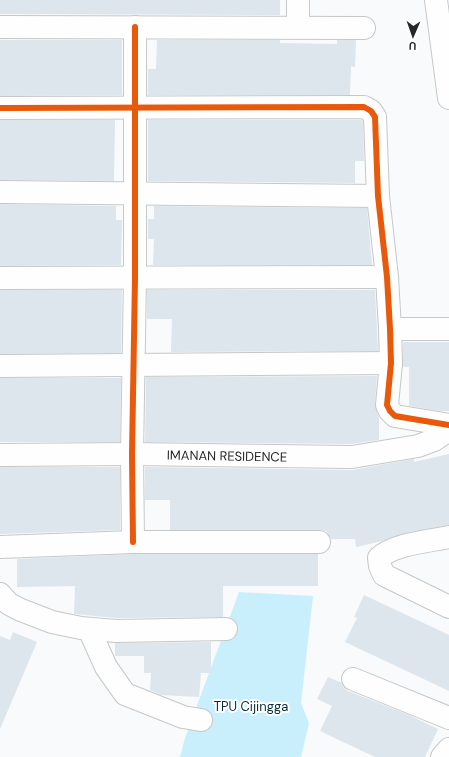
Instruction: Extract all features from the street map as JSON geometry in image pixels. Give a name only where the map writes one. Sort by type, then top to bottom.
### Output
[{"type":"street","points":[[298,0],[298,27]]},
{"type":"street","points":[[436,0],[449,98]]},
{"type":"street","points":[[0,27],[364,28]]},
{"type":"street","points":[[133,542],[132,454],[135,278],[135,28]]},
{"type":"street","points":[[0,108],[364,107],[371,111],[374,117],[378,196],[387,277],[390,329],[391,363],[387,404],[390,411],[395,416],[449,425]]},
{"type":"street","points":[[0,192],[378,196]]},
{"type":"street","points":[[0,278],[387,277]]},
{"type":"street","points":[[390,329],[449,329]]},
{"type":"street","points":[[0,366],[391,363]]},
{"type":"street","name":"IMANAN RESIDENCE","points":[[0,455],[132,454],[352,457],[418,446],[434,440],[449,430]]},
{"type":"street","points":[[449,537],[389,551],[379,558],[380,566],[384,575],[449,607]]},
{"type":"street","points":[[0,547],[133,542],[319,542]]},
{"type":"street","points":[[0,594],[9,604],[21,610],[52,622],[89,629],[116,631],[226,629]]},
{"type":"street","points":[[89,629],[106,667],[125,694],[183,717],[201,720]]},
{"type":"street","points":[[352,679],[449,718]]},
{"type":"street","points":[[442,757],[449,749]]},
{"type":"green space","name":"TPU Cijingga","points":[[239,592],[313,596],[301,703],[309,723],[301,757],[180,757],[185,738]]},
{"type":"building","points":[[0,0],[280,0],[280,15],[0,14]]},
{"type":"building","points":[[0,40],[122,40],[122,95],[0,96]]},
{"type":"building","points":[[157,40],[280,40],[280,43],[337,44],[337,40],[356,40],[355,67],[351,66],[350,95],[148,95],[148,69],[156,69]]},
{"type":"building","points":[[0,120],[115,120],[114,181],[0,180]]},
{"type":"building","points":[[148,120],[361,120],[363,121],[364,161],[355,161],[355,183],[148,181]]},
{"type":"building","points":[[0,204],[116,206],[116,220],[122,220],[121,265],[0,266]]},
{"type":"building","points":[[154,206],[367,208],[372,265],[153,265],[154,239],[148,239],[148,219],[154,219]]},
{"type":"building","points":[[0,290],[122,290],[121,353],[0,354]]},
{"type":"building","points":[[147,290],[375,290],[378,351],[171,352],[172,319],[147,319]]},
{"type":"building","points":[[403,342],[449,342],[449,411],[409,406],[409,367],[403,367]]},
{"type":"building","points":[[377,376],[375,404],[379,417],[379,440],[351,444],[145,442],[146,377]]},
{"type":"building","points":[[0,378],[121,378],[120,442],[0,442]]},
{"type":"building","points":[[449,454],[449,525],[409,532],[382,541],[356,547],[355,539],[331,539],[326,531],[319,530],[170,530],[170,500],[145,500],[145,467],[352,470],[414,459],[414,462]]},
{"type":"building","points":[[0,467],[120,467],[120,530],[0,534]]},
{"type":"building","points":[[133,554],[318,554],[318,586],[223,586],[223,617],[116,618],[74,614],[75,586],[17,587],[17,559]]},
{"type":"building","points":[[364,595],[449,635],[449,691],[345,642],[357,618],[354,617]]},
{"type":"building","points":[[13,632],[37,642],[0,729],[0,636],[10,640]]},
{"type":"building","points":[[211,642],[211,673],[201,673],[199,697],[161,695],[150,690],[151,673],[144,673],[144,656],[115,656],[115,643]]},
{"type":"building","points":[[328,677],[342,683],[343,687],[348,691],[409,715],[438,729],[425,757],[375,757],[320,731],[332,706],[317,699]]},
{"type":"cycle path","points":[[133,542],[132,454],[135,278],[135,27]]},
{"type":"cycle path","points":[[0,108],[364,107],[371,111],[375,117],[378,196],[387,277],[390,329],[391,363],[387,405],[395,416],[449,425]]}]
